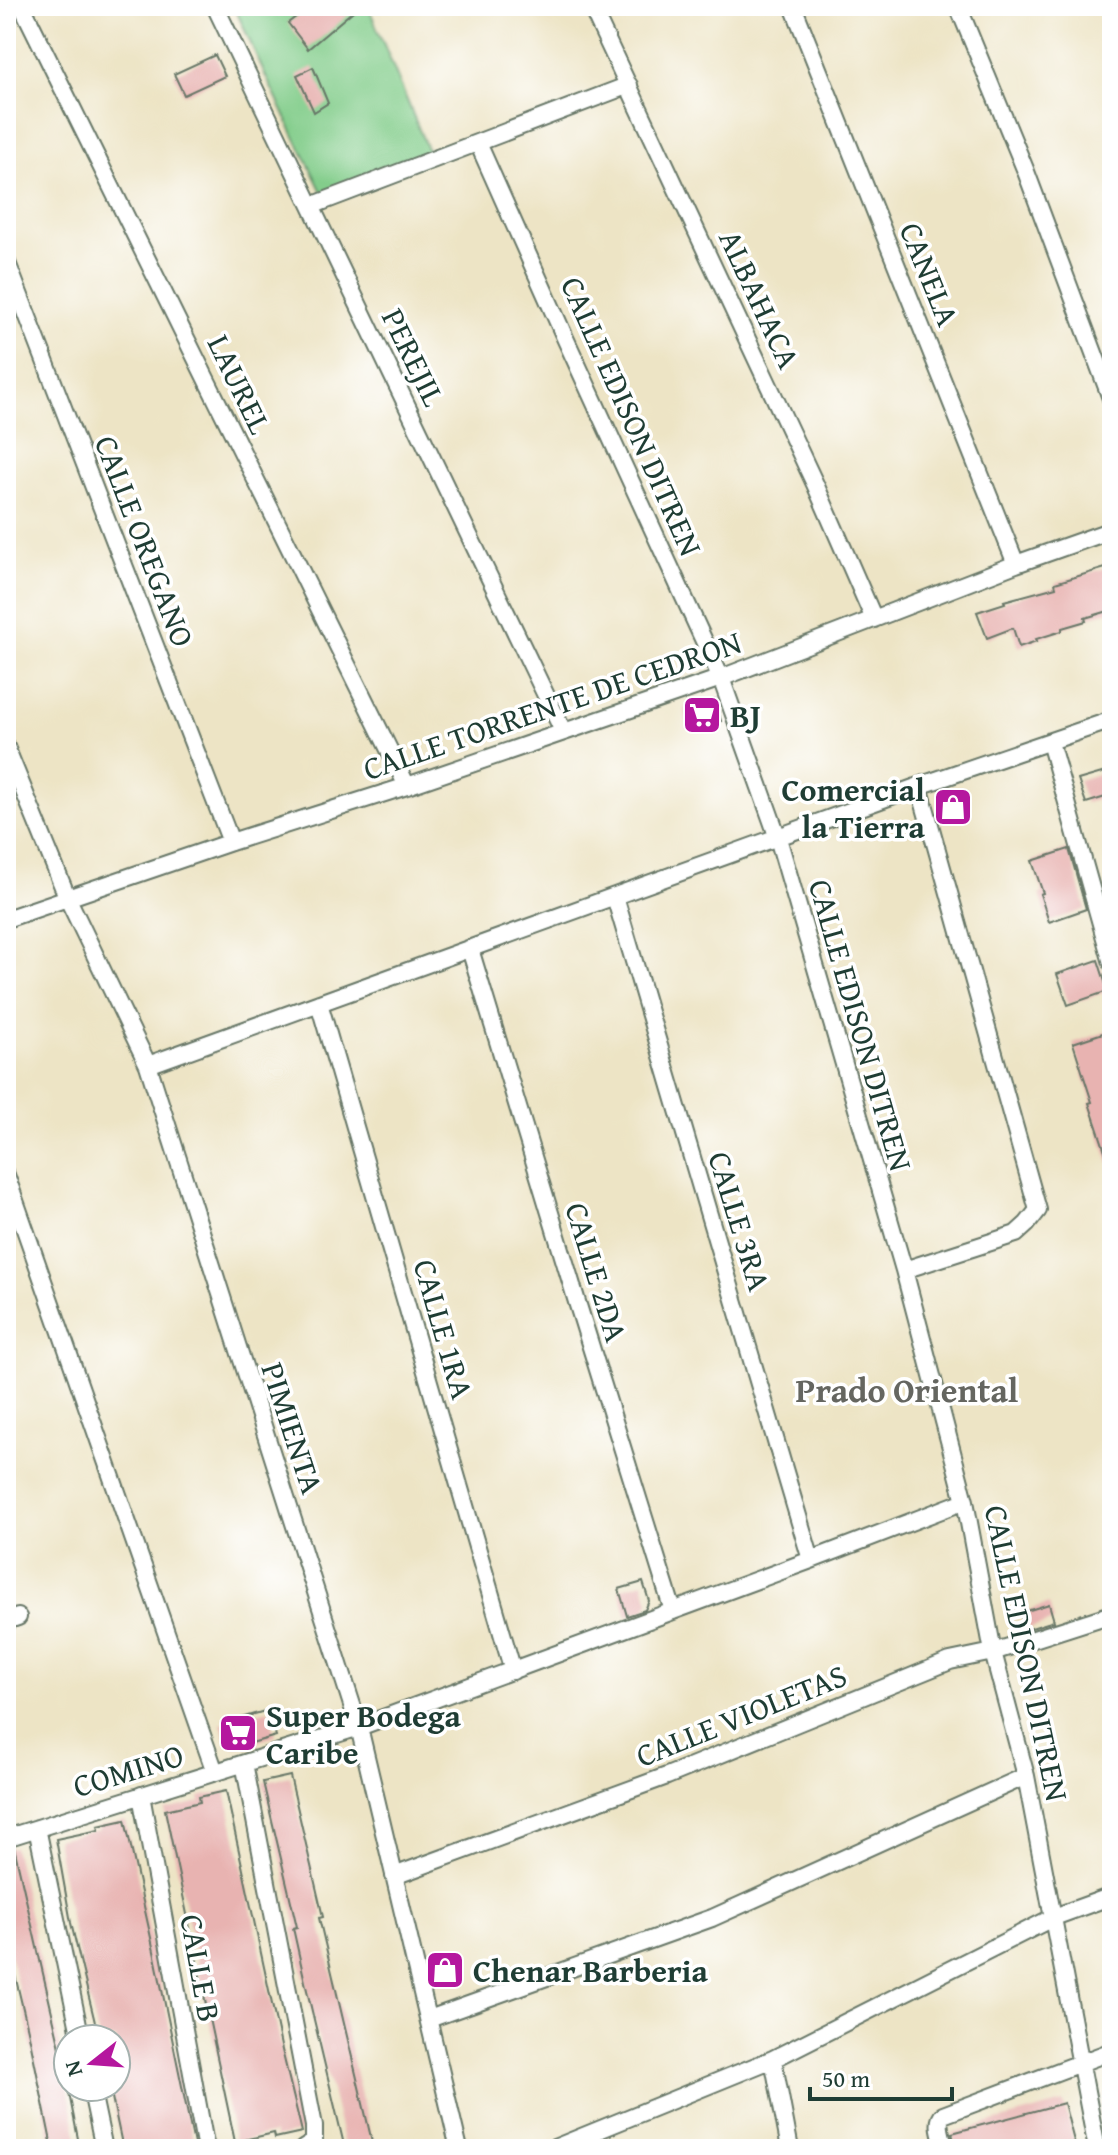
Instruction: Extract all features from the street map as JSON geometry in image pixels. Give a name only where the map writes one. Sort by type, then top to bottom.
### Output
[{"type":"street","name":"LAUREL","points":[[22,6],[407,786]]},
{"type":"street","name":"PEREJIL","points":[[215,6],[563,731]]},
{"type":"street","name":"ALBAHACA","points":[[591,6],[815,484],[874,619]]},
{"type":"street","name":"CANELA","points":[[793,6],[1016,564]]},
{"type":"street","points":[[958,6],[1025,169],[1112,401]]},
{"type":"street","points":[[311,206],[629,85]]},
{"type":"street","name":"CALLE EDISON DITREN","points":[[478,143],[721,678],[778,838],[904,1270],[965,1501],[993,1652],[1026,1776],[1097,2149]]},
{"type":"street","name":"CALLE OREGANO","points":[[6,260],[231,842]]},
{"type":"street","name":"CALLE TORRENTE DE CEDRON","points":[[6,919],[721,678],[1112,530]]},
{"type":"street","points":[[148,1065],[919,786],[1112,720]]},
{"type":"street","points":[[1050,742],[1112,963]]},
{"type":"street","name":"PIMIENTA","points":[[6,747],[68,899],[148,1065],[359,1727],[459,2149]]},
{"type":"street","points":[[904,1270],[1016,1234],[1038,1210],[919,786]]},
{"type":"street","name":"CALLE 3RA","points":[[615,897],[811,1560]]},
{"type":"street","name":"CALLE 2DA","points":[[470,949],[673,1611]]},
{"type":"street","name":"CALLE 1RA","points":[[319,1003],[513,1671]]},
{"type":"street","points":[[6,1175],[13,1219],[215,1772]]},
{"type":"street","name":"COMINO","points":[[6,1838],[359,1727],[965,1501]]},
{"type":"street","name":"CALLE VIOLETAS","points":[[394,1876],[667,1776],[950,1661],[993,1652],[1112,1614]]},
{"type":"street","points":[[244,1763],[314,2126],[314,2142],[303,2149]]},
{"type":"street","points":[[429,2019],[712,1918],[1026,1776]]},
{"type":"street","name":"CALLE B","points":[[141,1795],[208,2149]]},
{"type":"street","points":[[37,1828],[78,2023]]},
{"type":"street","points":[[552,2149],[773,2059],[1054,1917],[1112,1896]]},
{"type":"street","points":[[945,2149],[939,2123],[943,2115],[1112,2051]]},
{"type":"street","points":[[773,2059],[790,2149]]},
{"type":"street","points":[[94,2103],[104,2149]]},
{"type":"green space","points":[[234,6],[368,6],[430,156],[322,192]]},
{"type":"building","points":[[310,6],[359,6],[308,49],[288,23]]},
{"type":"building","points":[[215,55],[225,76],[184,95],[174,74]]},
{"type":"building","points":[[313,67],[328,103],[314,112],[297,75]]},
{"type":"building","points":[[1112,566],[1112,610],[1085,618],[1086,621],[1019,647],[1013,628],[987,638],[977,612]]},
{"type":"building","name":"BJ","points":[[715,700],[721,721],[689,730],[684,709]]},
{"type":"building","points":[[1112,770],[1112,795],[1086,803],[1078,780]]},
{"type":"building","points":[[1069,849],[1086,909],[1049,922],[1032,861]]},
{"type":"building","points":[[1098,960],[1108,991],[1068,1005],[1057,974]]},
{"type":"building","points":[[1112,1030],[1112,1162],[1109,1163],[1073,1043]]},
{"type":"building","points":[[643,1582],[649,1601],[645,1610],[627,1616],[619,1589]]},
{"type":"building","points":[[1049,1604],[1054,1621],[1025,1630],[1020,1613]]},
{"type":"building","points":[[268,1710],[276,1736],[234,1748],[227,1742],[221,1724]]},
{"type":"building","points":[[290,1776],[323,1917],[319,1918],[373,2146],[360,2149],[345,2149],[305,1982],[293,1928],[297,1927],[263,1782]]},
{"type":"building","points":[[226,1791],[302,2132],[275,2138],[274,2133],[235,2142],[165,1810],[200,1802],[199,1797]]},
{"type":"building","points":[[125,1820],[195,2149],[123,2149],[113,2103],[132,2103],[132,2023],[95,2023],[71,1923],[56,1839],[99,1830],[98,1826]]},
{"type":"building","points":[[14,1847],[54,2023],[52,2103],[71,2103],[80,2149],[54,2149],[51,2142],[6,1937],[6,1849]]},
{"type":"building","points":[[1064,2103],[1076,2149],[956,2149],[952,2133]]},
{"type":"place","name":"BJ","points":[[702,715]]},
{"type":"place","name":"Comercial la Tierra","points":[[953,807]]},
{"type":"place","name":"Super Bodega Caribe","points":[[238,1733]]},
{"type":"place","name":"Chenar Barberia","points":[[445,1970]]},
{"type":"district","name":"Prado Oriental","points":[[907,1389]]}]
